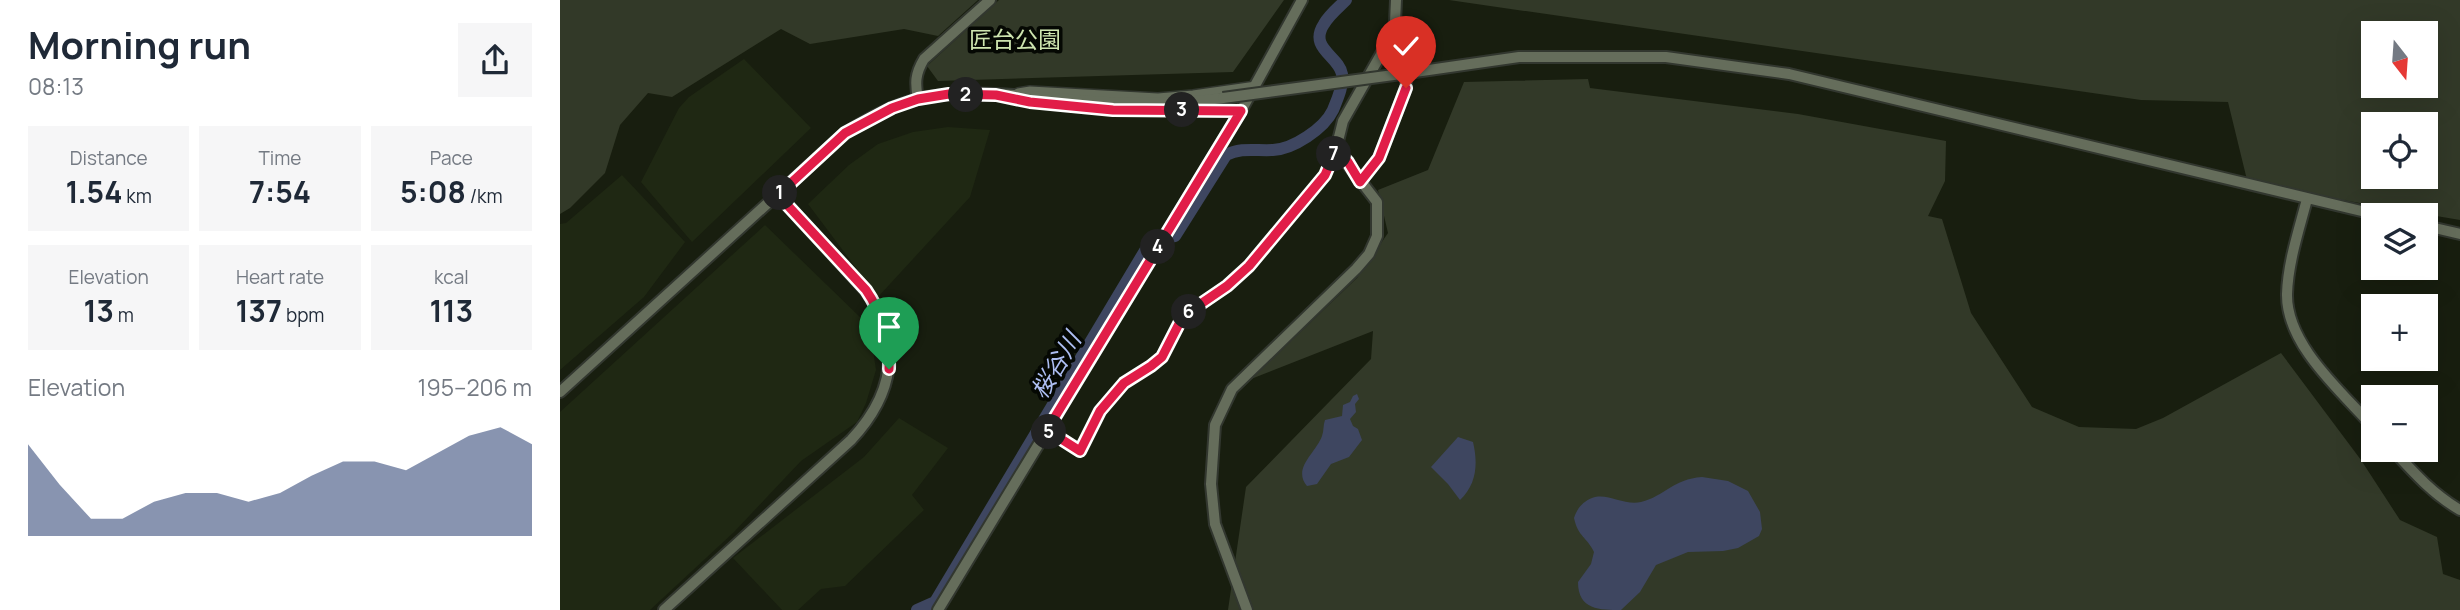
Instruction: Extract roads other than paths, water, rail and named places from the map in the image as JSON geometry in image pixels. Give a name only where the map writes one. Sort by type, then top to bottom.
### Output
[{"type":"street","points":[[918,99],[915,84],[917,71],[924,59],[990,0]]},
{"type":"street","points":[[938,610],[1241,111],[1302,0]]},
{"type":"street","points":[[1047,430],[1080,451],[1100,411],[1124,383],[1162,357],[1183,316],[1227,286],[1249,266],[1325,175],[1336,149],[1343,121],[1388,42],[1395,23],[1396,0]]},
{"type":"street","points":[[560,392],[845,133],[892,108],[918,99],[949,94],[1166,103],[1223,98],[1520,57],[1666,57],[1789,75],[2361,211]]},
{"type":"street","points":[[1360,182],[1379,158],[1406,88],[1404,73]]},
{"type":"street","points":[[996,95],[1030,89],[1158,97],[1255,85]]},
{"type":"street","points":[[996,95],[1030,102],[1113,110],[1241,111]]},
{"type":"street","points":[[1247,610],[1215,524],[1211,484],[1215,425],[1231,389],[1369,254],[1377,236],[1377,202],[1336,149]]},
{"type":"street","points":[[664,610],[851,440],[873,415],[886,386],[889,352],[881,317],[874,303],[866,290],[778,195]]},
{"type":"street","points":[[2307,199],[2290,268],[2287,297],[2289,313],[2297,335],[2310,356],[2361,413]]},
{"type":"street","points":[[2438,229],[2460,234]]},
{"type":"street","points":[[2403,462],[2440,498],[2460,510]]},
{"type":"water","points":[[1357,394],[1359,399],[1355,404],[1356,412],[1350,419],[1362,440],[1349,457],[1331,464],[1317,484],[1307,486],[1302,473],[1322,436],[1325,420],[1342,416],[1343,405]]},
{"type":"water","points":[[1458,437],[1473,442],[1475,458],[1473,480],[1460,500],[1431,467]]},
{"type":"water","points":[[1702,477],[1728,481],[1748,491],[1760,512],[1762,529],[1759,536],[1738,548],[1688,552],[1656,565],[1640,592],[1621,610],[1598,609],[1586,603],[1579,591],[1578,582],[1591,564],[1594,552],[1580,533],[1574,518],[1580,506],[1598,497],[1641,502],[1676,484]]},
{"type":"waterway","name":"桜谷川","points":[[1169,237],[1175,236],[1226,155],[1243,150],[1273,150],[1290,146],[1315,131],[1329,117],[1340,92],[1342,74],[1322,46],[1320,32],[1329,17],[1346,0]]},
{"type":"waterway","name":"桜谷川","points":[[917,610],[935,602],[1149,244],[1155,240]]},
{"type":"park label","name":"匠台公園","points":[[1015,39]]}]
